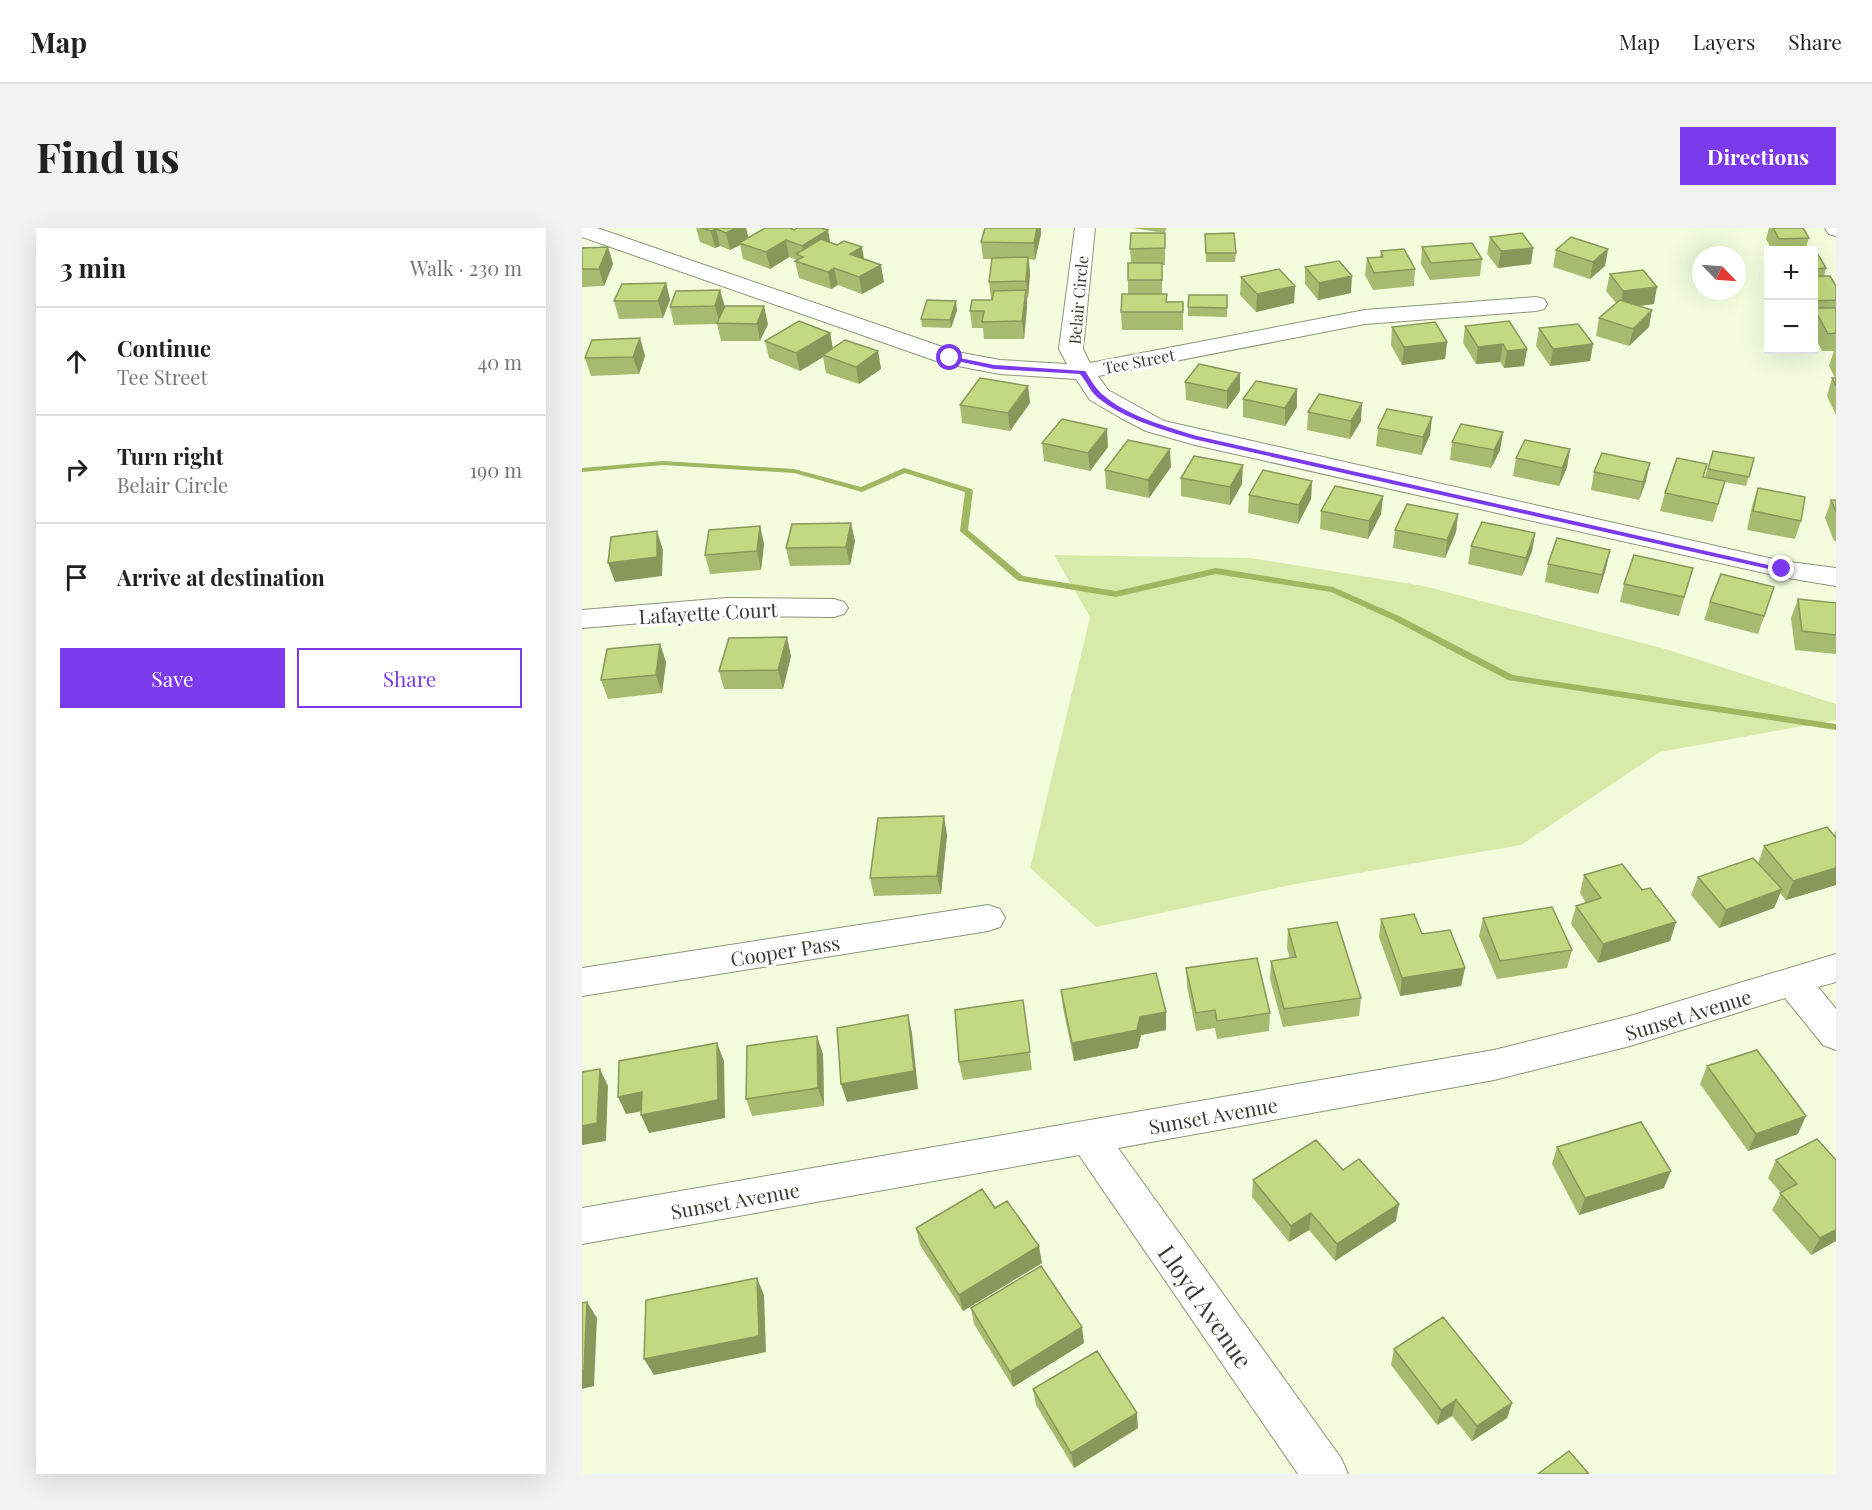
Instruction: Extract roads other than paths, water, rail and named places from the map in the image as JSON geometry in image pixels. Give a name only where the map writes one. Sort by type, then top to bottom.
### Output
[{"type":"street","name":"Belair Circle","points":[[1084,228],[1071,349],[1099,395],[1155,426],[1195,437],[1782,569],[1836,577]]},
{"type":"street","name":"Tee Street","points":[[582,230],[950,358],[994,367],[1083,372],[1365,317],[1536,303]]},
{"type":"street","name":"Lafayette Court","points":[[582,619],[727,607],[834,608]]},
{"type":"street","name":"Cooper Pass","points":[[582,982],[988,918]]},
{"type":"street","name":"Sunset Avenue","points":[[582,1227],[1494,1065],[1630,1032],[1836,968]]},
{"type":"street","points":[[1793,982],[1836,1035]]},
{"type":"street","name":"Lloyd Avenue","points":[[1088,1137],[1325,1474]]},
{"type":"waterway","points":[[582,470],[663,463],[794,471],[862,490],[904,470],[969,491],[964,531],[1020,578],[1116,594],[1216,571],[1333,590],[1396,618],[1511,678],[1836,727]]}]
